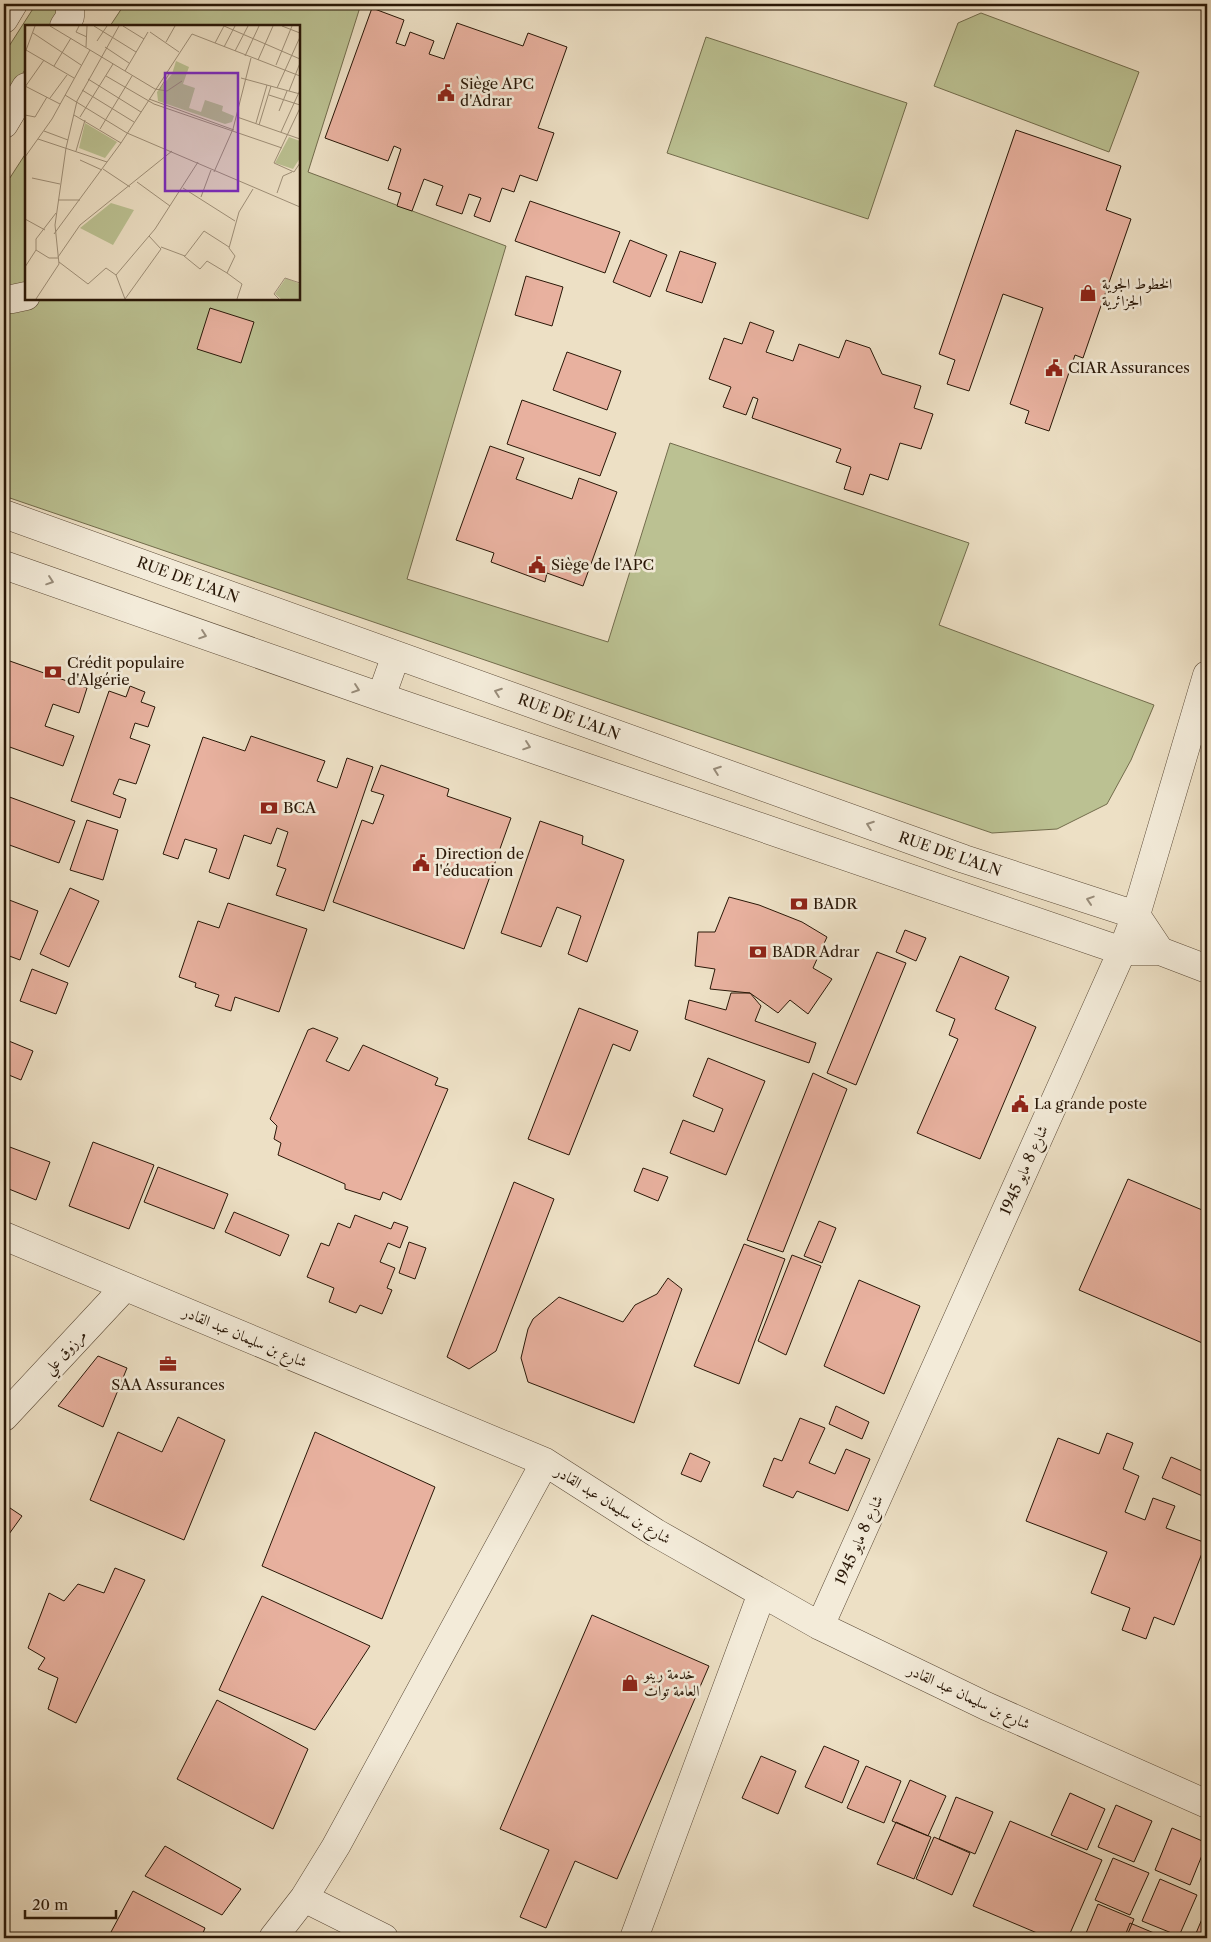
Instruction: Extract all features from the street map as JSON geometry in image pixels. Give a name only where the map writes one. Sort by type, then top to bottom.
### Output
[{"type":"street","points":[[4,19],[14,4]]},
{"type":"street","points":[[65,25],[70,17],[70,4]]},
{"type":"street","points":[[4,124],[25,89]]},
{"type":"street","points":[[4,298],[12,299],[25,296]]},
{"type":"street","name":"RUE DE L'ALN","points":[[4,514],[964,860],[1136,915]]},
{"type":"street","points":[[4,565],[381,697],[1122,951],[1160,950],[1207,968]]},
{"type":"street","points":[[381,697],[396,655]]},
{"type":"street","name":"شارع 8 مايو 1945","points":[[820,1626],[1122,951],[1136,915],[1202,718],[1207,674]]},
{"type":"street","points":[[1136,915],[1160,950]]},
{"type":"street","name":"شارع بن سليمان عبد القادر","points":[[4,1236],[545,1462],[656,1533],[820,1626],[986,1706],[1207,1804]]},
{"type":"street","name":"مرزوق علي","points":[[4,1417],[125,1287]]},
{"type":"street","points":[[274,1938],[304,1898],[336,1846],[545,1462]]},
{"type":"street","points":[[634,1938],[762,1593]]},
{"type":"street","points":[[304,1898],[384,1938]]},
{"type":"green space","points":[[36,4],[57,4],[65,8],[54,25],[25,25],[25,70],[4,103],[4,54]]},
{"type":"green space","points":[[361,4],[308,172],[506,246],[407,579],[608,642],[670,443],[969,543],[939,625],[1154,705],[1131,760],[1107,804],[1057,829],[992,833],[4,496],[4,187],[25,155],[25,300],[300,300],[300,25],[111,25],[124,5]]},
{"type":"green space","points":[[981,13],[1139,72],[1109,152],[934,86],[958,23]]},
{"type":"green space","points":[[706,37],[907,103],[868,219],[667,153]]},
{"type":"building","name":"Siège APC d'Adrar","points":[[372,8],[404,20],[396,43],[405,46],[410,32],[434,41],[429,54],[444,59],[457,23],[523,46],[528,33],[567,47],[538,128],[554,133],[537,181],[520,175],[514,192],[502,188],[490,222],[474,216],[481,198],[469,194],[462,214],[436,205],[443,186],[424,179],[412,211],[397,206],[401,193],[388,189],[401,149],[394,146],[388,161],[325,138]]},
{"type":"building","points":[[1016,130],[1121,166],[1106,210],[1131,219],[1083,358],[1075,355],[1049,431],[1025,423],[1029,411],[1010,404],[1043,308],[1003,294],[969,391],[947,384],[955,360],[939,354]]},
{"type":"building","points":[[530,201],[620,232],[605,273],[515,241]]},
{"type":"building","points":[[630,240],[667,255],[650,297],[613,282]]},
{"type":"building","points":[[680,251],[716,263],[702,303],[666,291]]},
{"type":"building","points":[[526,276],[563,287],[552,326],[515,315]]},
{"type":"building","points":[[210,308],[254,322],[241,363],[197,349]]},
{"type":"building","points":[[750,322],[774,331],[766,352],[793,361],[799,344],[839,358],[846,340],[870,348],[882,374],[921,386],[914,408],[933,414],[921,449],[900,443],[888,480],[870,474],[863,495],[844,489],[851,467],[836,462],[841,449],[752,418],[758,399],[753,397],[746,415],[723,407],[731,387],[709,379],[724,338],[742,344]]},
{"type":"building","points":[[567,352],[621,371],[607,410],[553,390]]},
{"type":"building","points":[[522,400],[616,433],[600,476],[507,444]]},
{"type":"building","points":[[490,446],[524,458],[516,479],[572,499],[579,478],[617,492],[583,586],[547,573],[545,582],[491,562],[494,553],[456,540]]},
{"type":"building","points":[[4,659],[87,688],[79,713],[53,704],[45,726],[74,736],[63,766],[4,745]]},
{"type":"building","points":[[130,686],[145,692],[141,702],[155,707],[148,727],[135,723],[130,738],[150,745],[136,784],[119,779],[113,794],[126,799],[120,818],[71,801],[109,691],[126,697]]},
{"type":"building","name":"BCA","points":[[251,736],[325,761],[317,781],[337,788],[347,758],[373,767],[324,911],[276,895],[286,869],[277,866],[288,832],[277,828],[271,844],[244,835],[229,879],[209,872],[217,849],[185,839],[178,859],[163,854],[203,737],[245,751]]},
{"type":"building","name":"Direction de l'éducation","points":[[381,765],[449,789],[447,796],[511,818],[464,949],[333,902],[362,820],[373,824],[384,795],[371,791]]},
{"type":"building","points":[[4,795],[75,821],[59,863],[4,843]]},
{"type":"building","points":[[87,820],[118,830],[103,880],[70,870]]},
{"type":"building","points":[[540,821],[583,836],[582,844],[624,860],[587,962],[568,954],[581,916],[557,907],[541,947],[501,933]]},
{"type":"building","points":[[70,888],[99,901],[69,967],[40,954]]},
{"type":"building","name":"BADR Adrar","points":[[729,897],[759,905],[802,922],[827,937],[813,968],[832,979],[808,1014],[790,1000],[778,1013],[750,993],[710,989],[715,969],[695,966],[698,932],[715,932]]},
{"type":"building","points":[[4,898],[38,911],[20,960],[4,954]]},
{"type":"building","points":[[228,903],[307,929],[279,1012],[235,997],[231,1011],[215,1006],[219,995],[195,987],[196,983],[179,977],[198,921],[219,928]]},
{"type":"building","points":[[905,930],[926,938],[916,961],[896,952]]},
{"type":"building","points":[[877,952],[906,963],[856,1085],[827,1073]]},
{"type":"building","points":[[960,956],[1009,977],[995,1009],[1036,1027],[980,1159],[917,1133],[958,1039],[949,1035],[955,1019],[936,1011]]},
{"type":"building","points":[[32,969],[68,983],[56,1014],[20,1001]]},
{"type":"building","points":[[731,993],[750,993],[761,1006],[755,1021],[816,1043],[809,1063],[685,1019],[689,1000],[726,1010]]},
{"type":"building","points":[[579,1008],[638,1031],[630,1051],[613,1044],[569,1155],[528,1139]]},
{"type":"building","points":[[313,1028],[338,1038],[326,1061],[349,1071],[363,1045],[438,1078],[435,1085],[448,1089],[401,1200],[383,1192],[380,1200],[345,1189],[345,1184],[278,1155],[281,1143],[274,1139],[277,1126],[270,1119],[308,1030]]},
{"type":"building","points":[[4,1039],[33,1051],[21,1080],[4,1073]]},
{"type":"building","points":[[708,1058],[765,1081],[726,1175],[670,1153],[683,1120],[714,1132],[723,1109],[693,1096]]},
{"type":"building","points":[[813,1073],[847,1089],[783,1252],[747,1240]]},
{"type":"building","points":[[93,1142],[154,1165],[129,1229],[69,1206]]},
{"type":"building","points":[[7,1146],[50,1162],[36,1200],[4,1187],[4,1153]]},
{"type":"building","points":[[158,1167],[228,1194],[214,1229],[144,1202]]},
{"type":"building","points":[[643,1168],[668,1177],[658,1201],[634,1191]]},
{"type":"building","points":[[1128,1179],[1207,1212],[1207,1345],[1079,1290]]},
{"type":"building","points":[[514,1182],[554,1199],[496,1351],[469,1369],[447,1357]]},
{"type":"building","points":[[234,1212],[289,1235],[280,1256],[225,1232]]},
{"type":"building","points":[[355,1215],[391,1229],[394,1222],[408,1227],[400,1248],[388,1243],[380,1262],[395,1268],[387,1288],[392,1290],[382,1314],[360,1305],[356,1313],[329,1302],[334,1288],[307,1277],[321,1243],[329,1246],[338,1223],[350,1228]]},
{"type":"building","points":[[819,1221],[836,1228],[822,1263],[804,1256]]},
{"type":"building","points":[[409,1242],[426,1248],[415,1279],[399,1273]]},
{"type":"building","points":[[744,1244],[785,1259],[739,1384],[694,1366]]},
{"type":"building","points":[[792,1255],[821,1266],[786,1355],[758,1341]]},
{"type":"building","points":[[668,1278],[682,1289],[634,1423],[528,1382],[521,1358],[528,1329],[533,1319],[559,1297],[623,1322],[635,1305],[657,1294]]},
{"type":"building","points":[[859,1280],[920,1306],[884,1394],[824,1366]]},
{"type":"building","points":[[98,1356],[127,1368],[103,1427],[58,1406]]},
{"type":"building","points":[[836,1406],[869,1422],[862,1439],[829,1424]]},
{"type":"building","points":[[178,1417],[225,1440],[184,1540],[90,1500],[118,1432],[162,1452]]},
{"type":"building","points":[[800,1418],[825,1428],[809,1463],[835,1474],[846,1449],[870,1459],[848,1511],[797,1491],[793,1498],[763,1486],[774,1458],[782,1461]]},
{"type":"building","points":[[315,1432],[435,1487],[382,1619],[262,1566]]},
{"type":"building","points":[[1107,1433],[1133,1443],[1123,1469],[1139,1476],[1125,1512],[1145,1520],[1153,1498],[1175,1506],[1166,1528],[1206,1543],[1174,1625],[1154,1617],[1146,1639],[1122,1630],[1130,1608],[1091,1593],[1107,1552],[1026,1521],[1058,1438],[1099,1454]]},
{"type":"building","points":[[690,1453],[710,1462],[701,1482],[681,1474]]},
{"type":"building","points":[[1171,1457],[1207,1473],[1207,1498],[1162,1478]]},
{"type":"building","points":[[4,1504],[22,1516],[4,1541]]},
{"type":"building","points":[[115,1568],[145,1580],[76,1723],[48,1709],[58,1678],[38,1669],[45,1658],[28,1648],[49,1593],[64,1601],[78,1584],[104,1593]]},
{"type":"building","points":[[262,1596],[370,1646],[315,1730],[219,1690]]},
{"type":"building","points":[[592,1615],[709,1666],[617,1879],[575,1861],[546,1928],[520,1917],[549,1850],[500,1829]]},
{"type":"building","points":[[217,1700],[308,1749],[273,1829],[177,1779]]},
{"type":"building","points":[[824,1746],[859,1761],[842,1803],[805,1787]]},
{"type":"building","points":[[761,1756],[796,1771],[778,1814],[742,1798]]},
{"type":"building","points":[[866,1766],[901,1781],[884,1823],[847,1808]]},
{"type":"building","points":[[910,1780],[946,1796],[928,1836],[892,1821]]},
{"type":"building","points":[[1070,1793],[1105,1809],[1087,1850],[1051,1835]]},
{"type":"building","points":[[956,1797],[993,1812],[975,1854],[939,1839]]},
{"type":"building","points":[[1116,1805],[1152,1821],[1134,1862],[1098,1847]]},
{"type":"building","points":[[1010,1821],[1102,1860],[1068,1938],[1049,1938],[973,1906]]},
{"type":"building","points":[[896,1822],[931,1837],[914,1879],[877,1864]]},
{"type":"building","points":[[1172,1828],[1207,1843],[1190,1885],[1155,1870]]},
{"type":"building","points":[[934,1837],[970,1853],[952,1895],[916,1879]]},
{"type":"building","points":[[165,1846],[241,1889],[222,1915],[145,1876]]},
{"type":"building","points":[[1113,1858],[1149,1873],[1130,1915],[1095,1900]]},
{"type":"building","points":[[1160,1879],[1197,1895],[1179,1936],[1142,1921]]},
{"type":"building","points":[[133,1891],[205,1928],[201,1938],[122,1938],[111,1932]]},
{"type":"building","points":[[1098,1904],[1134,1919],[1126,1938],[1084,1938]]},
{"type":"building","points":[[1207,1907],[1207,1938],[1194,1938]]},
{"type":"building","points":[[1130,1923],[1166,1938],[1124,1938]]},
{"type":"place","name":"Siège APC d'Adrar","points":[[446,93]]},
{"type":"place","name":"الخطوط الجوية الجزائرية","points":[[1088,293]]},
{"type":"place","name":"CIAR Assurances","points":[[1054,368]]},
{"type":"place","name":"Siège de l'APC","points":[[537,565]]},
{"type":"place","name":"Crédit populaire d'Algérie","points":[[53,672]]},
{"type":"place","name":"BCA","points":[[269,808]]},
{"type":"place","name":"Direction de l'éducation","points":[[421,863]]},
{"type":"place","name":"BADR","points":[[799,904]]},
{"type":"place","name":"BADR Adrar","points":[[758,952]]},
{"type":"place","name":"La grande poste","points":[[1020,1104]]},
{"type":"place","name":"SAA Assurances","points":[[168,1364]]},
{"type":"place","name":"خدمة رينو العامة توات","points":[[630,1683]]}]
